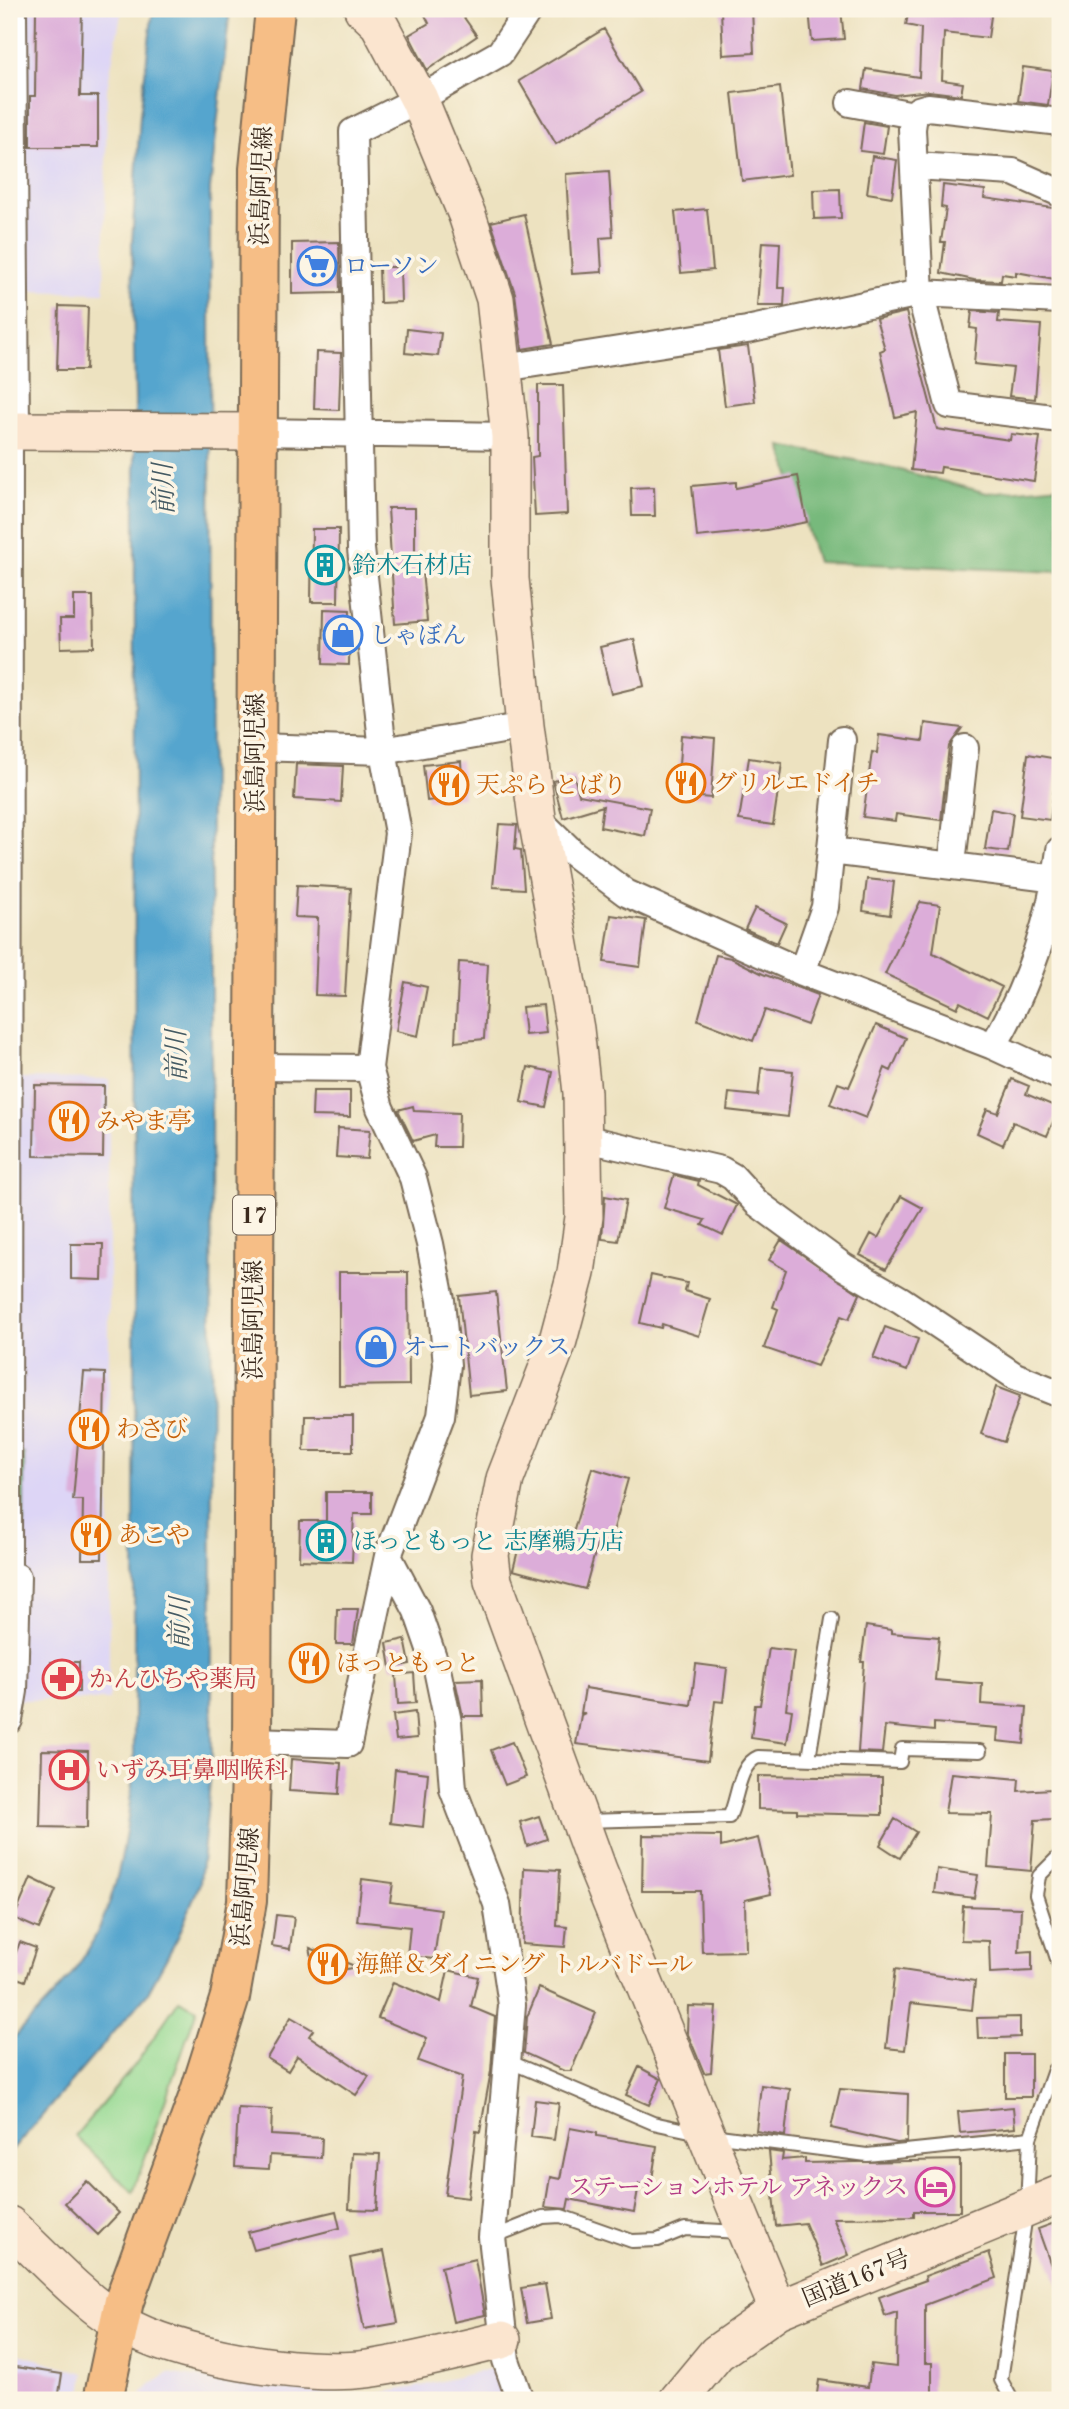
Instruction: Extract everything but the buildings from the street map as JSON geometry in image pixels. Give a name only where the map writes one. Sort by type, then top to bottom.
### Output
[{"type":"main road","name":"浜島阿児線","points":[[103,2400],[118,2322],[230,1997],[247,1902],[252,1741],[255,747],[243,432],[259,169],[275,9]]},
{"type":"street","points":[[13,9],[12,431],[358,432],[510,436]]},
{"type":"street","points":[[363,9],[379,24],[419,99],[467,215],[495,299],[510,436],[510,579],[525,726],[537,818],[575,1029],[583,1138],[584,1217],[576,1273],[556,1345],[505,1479],[491,1555],[496,1592],[580,1821],[704,2134],[778,2310]]},
{"type":"street","points":[[252,1741],[348,1744],[388,1556],[441,1416],[447,1365],[441,1300],[413,1178],[380,1108],[369,1068],[398,833],[383,751],[361,549],[353,132],[419,99],[500,53],[529,9]]},
{"type":"street","points":[[850,103],[915,115]]},
{"type":"street","points":[[1060,122],[928,107],[918,110],[912,129],[920,293],[948,405],[1060,419]]},
{"type":"street","points":[[915,166],[1013,172],[1060,193]]},
{"type":"street","points":[[504,368],[747,330],[920,293],[1060,300]]},
{"type":"street","points":[[255,747],[383,751],[525,726]]},
{"type":"street","points":[[802,972],[825,907],[842,740]]},
{"type":"street","points":[[952,864],[965,748]]},
{"type":"street","points":[[537,818],[574,854],[626,893],[802,972],[993,1046],[1060,1077]]},
{"type":"street","points":[[993,1046],[1014,1011],[1057,879],[1060,850]]},
{"type":"street","points":[[831,851],[1057,879]]},
{"type":"street","points":[[254,1067],[369,1068]]},
{"type":"street","points":[[583,1138],[721,1170],[733,1177],[757,1203],[844,1267],[901,1300],[1015,1376],[1060,1394]]},
{"type":"street","points":[[388,1556],[417,1611],[437,1669],[447,1722],[453,1789],[497,1904],[512,2005],[492,2237],[502,2340],[520,2400]]},
{"type":"street","points":[[9,1720],[14,1691],[13,1577]]},
{"type":"street","name":"国道167号","points":[[678,2400],[717,2353],[778,2310],[1060,2194]]},
{"type":"street","points":[[9,2225],[118,2322],[157,2342],[310,2370],[366,2369],[502,2340]]},
{"type":"lane","points":[[12,431],[13,1577]]},
{"type":"lane","points":[[808,1758],[832,1619]]},
{"type":"lane","points":[[580,1821],[729,1817],[750,1760],[758,1757],[900,1762],[902,1749],[980,1751]]},
{"type":"lane","points":[[1060,1855],[1039,1876],[1036,1889],[1038,1907],[1060,1968]]},
{"type":"lane","points":[[508,2061],[653,2123],[704,2134],[867,2155],[1030,2138]]},
{"type":"lane","points":[[1012,2400],[1001,2380],[1027,2208],[1030,2138],[1054,2070],[1060,2065]]},
{"type":"lane","points":[[492,2237],[543,2217],[561,2216],[612,2237],[643,2242],[685,2229],[746,2233]]},
{"type":"shaded area","points":[[9,9],[122,9],[107,89],[104,293],[22,291],[16,450],[9,449]]},
{"type":"shaded area","points":[[9,1078],[109,1079],[109,1700],[14,1700],[24,1454],[9,1454]]},
{"type":"shaded area","points":[[9,2351],[85,2373],[81,2400],[9,2400]]},
{"type":"shaded area","points":[[498,2367],[509,2400],[140,2400],[142,2392],[168,2373],[266,2388],[331,2394],[374,2394],[417,2387]]},
{"type":"green space","points":[[781,446],[881,465],[987,493],[1060,486],[1060,572],[817,562]]},
{"type":"green space","points":[[9,1454],[24,1454],[24,1573],[9,1573]]},
{"type":"green space","points":[[179,2000],[197,2009],[133,2192],[75,2136],[135,2065]]},
{"type":"water","name":"前川","points":[[153,9],[230,9],[210,189],[212,1763],[200,1883],[178,1937],[147,1994],[9,2154],[9,2043],[70,1977],[103,1920],[119,1870],[134,1766],[135,399],[132,244],[140,115]]},
{"type":"place","name":"ローソン","points":[[317,266]]},
{"type":"place","name":"鈴木石材店","points":[[325,565]]},
{"type":"place","name":"しゃぼん","points":[[343,635]]},
{"type":"place","name":"グリルエドイチ","points":[[686,783]]},
{"type":"place","name":"天ぷら とばり","points":[[449,785]]},
{"type":"place","name":"みやま亭","points":[[69,1121]]},
{"type":"place","name":"オートバックス","points":[[376,1347]]},
{"type":"place","name":"わさび","points":[[89,1429]]},
{"type":"place","name":"あこや","points":[[91,1535]]},
{"type":"place","name":"ほっともっと 志摩鵜方店","points":[[326,1541]]},
{"type":"place","name":"ほっともっと","points":[[309,1663]]},
{"type":"place","name":"かんひちや薬局","points":[[62,1679]]},
{"type":"place","name":"いずみ耳鼻咽喉科","points":[[69,1770]]},
{"type":"place","name":"海鮮＆ダイニング トルバドール","points":[[328,1964]]},
{"type":"place","name":"ステーションホテル アネックス","points":[[935,2187]]}]
